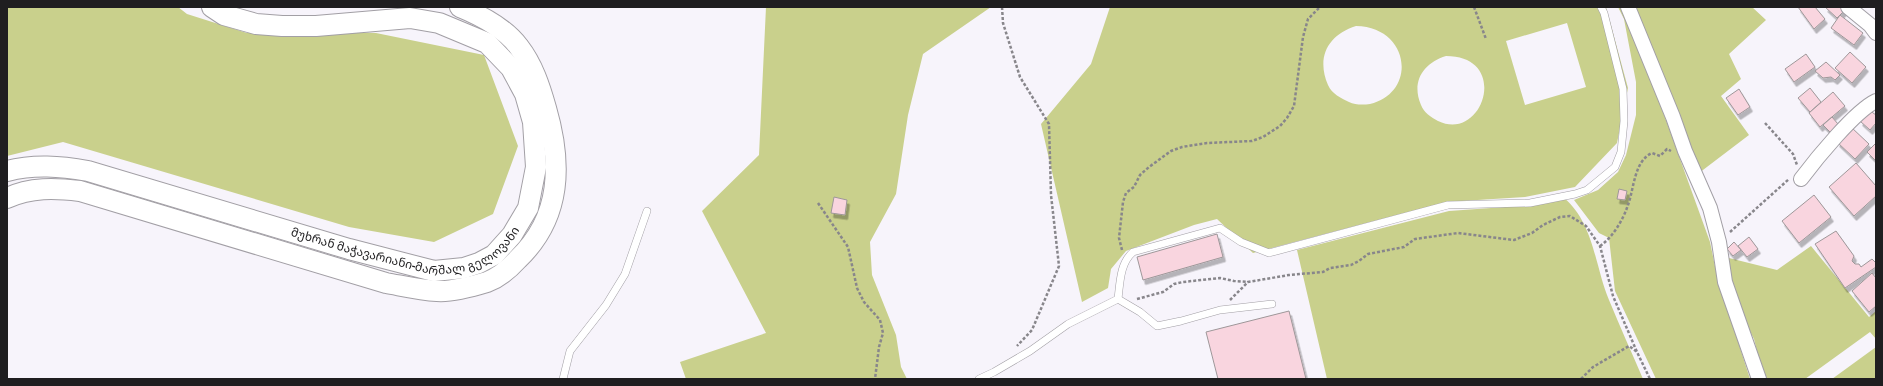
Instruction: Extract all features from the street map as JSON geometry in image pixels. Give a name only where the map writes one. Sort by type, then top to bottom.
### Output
[{"type":"main road","name":"მუხრან მაჭავარიანი-მარშალ გელოვანი","points":[[7,171],[22,167],[49,166],[88,171],[349,249],[434,271],[464,268],[479,263],[494,255],[512,235],[528,208],[536,167],[533,122],[525,94],[511,68],[487,44],[439,23],[410,18],[316,26],[282,26],[256,24],[224,15],[212,7]]},
{"type":"main road","name":"მუხრან მაჭავარიანი-მარშალ გელოვანი","points":[[7,198],[37,189],[57,188],[80,191],[386,283],[438,291],[487,282],[503,274],[525,252],[544,226],[554,196],[557,167],[551,125],[540,85],[519,47],[482,16],[460,7]]},
{"type":"street","points":[[1628,7],[1673,117],[1685,151],[1710,208],[1719,242],[1725,282],[1759,379]]},
{"type":"street","points":[[1848,7],[1870,25],[1876,33]]},
{"type":"street","points":[[1801,179],[1869,104],[1876,101]]},
{"type":"lane","points":[[1121,301],[1124,266],[1127,257],[1133,252],[1220,228],[1241,242],[1269,253],[1448,205],[1530,202],[1575,194],[1587,190],[1615,167],[1621,152],[1624,120],[1623,89],[1601,7]]},
{"type":"lane","points":[[563,379],[570,351],[606,305],[625,274],[647,211]]},
{"type":"lane","points":[[1121,301],[1157,326],[1220,310],[1272,304]]},
{"type":"lane","points":[[978,379],[994,372],[1030,351],[1068,324],[1121,301]]},
{"type":"path","points":[[1002,7],[1003,23],[1020,77],[1049,124],[1051,194],[1059,266],[1032,330],[1013,351]]},
{"type":"path","points":[[1127,257],[1120,247],[1119,238],[1122,202],[1126,193],[1134,187],[1140,175],[1149,167],[1171,151],[1182,147],[1207,143],[1252,141],[1263,137],[1280,126],[1287,118],[1294,106],[1303,37],[1308,19],[1320,7]]},
{"type":"path","points":[[1474,7],[1486,39]]},
{"type":"path","points":[[1765,123],[1793,154],[1801,179]]},
{"type":"path","points":[[1600,246],[1616,229],[1628,206],[1641,162],[1652,153],[1660,156],[1667,150],[1676,152],[1685,151]]},
{"type":"path","points":[[1719,242],[1793,176],[1801,179]]},
{"type":"path","points":[[818,203],[848,247],[857,288],[864,302],[880,320],[883,333],[879,347],[875,379]]},
{"type":"path","points":[[1121,301],[1163,292],[1174,284],[1183,282],[1220,278],[1248,282],[1289,275],[1324,272],[1330,268],[1351,265],[1368,254],[1404,247],[1415,239],[1458,233],[1514,240],[1532,233],[1543,225],[1560,218],[1570,216],[1586,226],[1600,246],[1613,296],[1650,379]]},
{"type":"path","points":[[1220,310],[1248,282]]},
{"type":"path","points":[[1581,379],[1593,367],[1628,346],[1637,352]]},
{"type":"green space","points":[[7,7],[178,7],[187,14],[247,33],[300,31],[376,33],[484,55],[518,146],[493,214],[434,242],[349,227],[63,142],[7,156]]},
{"type":"green space","points":[[766,7],[991,7],[923,54],[908,115],[896,194],[870,242],[872,275],[896,335],[901,367],[907,379],[686,379],[680,362],[766,333],[702,211],[759,155]]},
{"type":"green space","points":[[1110,7],[1606,7],[1628,88],[1617,143],[1575,187],[1525,197],[1446,202],[1253,253],[1217,219],[1194,225],[1126,251],[1111,269],[1108,288],[1082,302],[1041,124],[1091,64]],"holes":[[[1567,23],[1586,87],[1525,105],[1506,41]],[[1356,26],[1374,29],[1388,37],[1397,48],[1401,61],[1401,74],[1396,87],[1385,97],[1370,104],[1362,105],[1351,103],[1334,93],[1328,85],[1323,65],[1324,56],[1332,41],[1346,30]],[[1446,56],[1466,60],[1478,69],[1484,82],[1483,97],[1477,110],[1467,120],[1454,125],[1438,121],[1428,114],[1422,108],[1418,97],[1418,81],[1421,74],[1431,63]]]},
{"type":"green space","points":[[1618,7],[1623,7],[1650,76],[1710,242],[1717,276],[1750,379],[1656,379],[1615,291],[1609,238],[1599,233],[1574,200],[1598,190],[1618,172],[1626,155],[1636,115],[1636,82],[1624,19]]},
{"type":"green space","points":[[1635,7],[1752,7],[1766,20],[1729,54],[1741,79],[1721,96],[1749,135],[1699,173]]},
{"type":"green space","points":[[1564,198],[1574,208],[1588,233],[1604,287],[1643,379],[1327,379],[1297,250],[1449,211],[1533,205]]},
{"type":"green space","points":[[1811,246],[1869,317],[1876,311],[1876,339],[1870,332],[1805,379],[1764,379],[1754,339],[1735,302],[1725,257],[1777,270]]},
{"type":"green space","points":[[1876,347],[1876,379],[1832,379]]},
{"type":"building","points":[[1798,7],[1815,7],[1825,19],[1814,29]]},
{"type":"building","points":[[1825,7],[1842,7],[1845,10],[1837,18]]},
{"type":"building","points":[[1840,15],[1863,33],[1854,45],[1831,28]]},
{"type":"building","points":[[1850,52],[1866,67],[1852,83],[1835,68]]},
{"type":"building","points":[[1806,54],[1815,67],[1794,82],[1785,69]]},
{"type":"building","points":[[1826,62],[1840,75],[1835,80],[1831,77],[1823,78],[1815,71]]},
{"type":"building","points":[[1810,88],[1821,102],[1810,112],[1798,98]]},
{"type":"building","points":[[1739,89],[1750,107],[1738,115],[1726,98]]},
{"type":"building","points":[[1833,92],[1845,106],[1820,127],[1809,113]]},
{"type":"building","points":[[1869,110],[1876,115],[1876,123],[1870,130],[1860,121]]},
{"type":"building","points":[[1832,117],[1838,124],[1830,132],[1823,125]]},
{"type":"building","points":[[1851,127],[1869,144],[1855,159],[1837,142]]},
{"type":"building","points":[[1876,143],[1876,161],[1867,152]]},
{"type":"building","points":[[1856,163],[1876,186],[1876,196],[1854,216],[1829,187]]},
{"type":"building","points":[[1619,189],[1627,191],[1625,200],[1617,199]]},
{"type":"building","points":[[1814,195],[1831,217],[1799,243],[1782,221]]},
{"type":"building","points":[[834,197],[847,200],[845,215],[831,213]]},
{"type":"building","points":[[1836,231],[1854,256],[1852,261],[1855,264],[1859,264],[1861,267],[1872,259],[1876,263],[1876,267],[1845,288],[1815,244]]},
{"type":"building","points":[[1217,234],[1223,257],[1143,280],[1137,257]]},
{"type":"building","points":[[1749,237],[1758,249],[1747,257],[1738,246]]},
{"type":"building","points":[[1734,242],[1741,250],[1733,256],[1727,249]]},
{"type":"building","points":[[1872,273],[1876,278],[1876,306],[1869,312],[1852,291]]},
{"type":"building","points":[[1289,311],[1306,379],[1218,379],[1206,332]]}]
